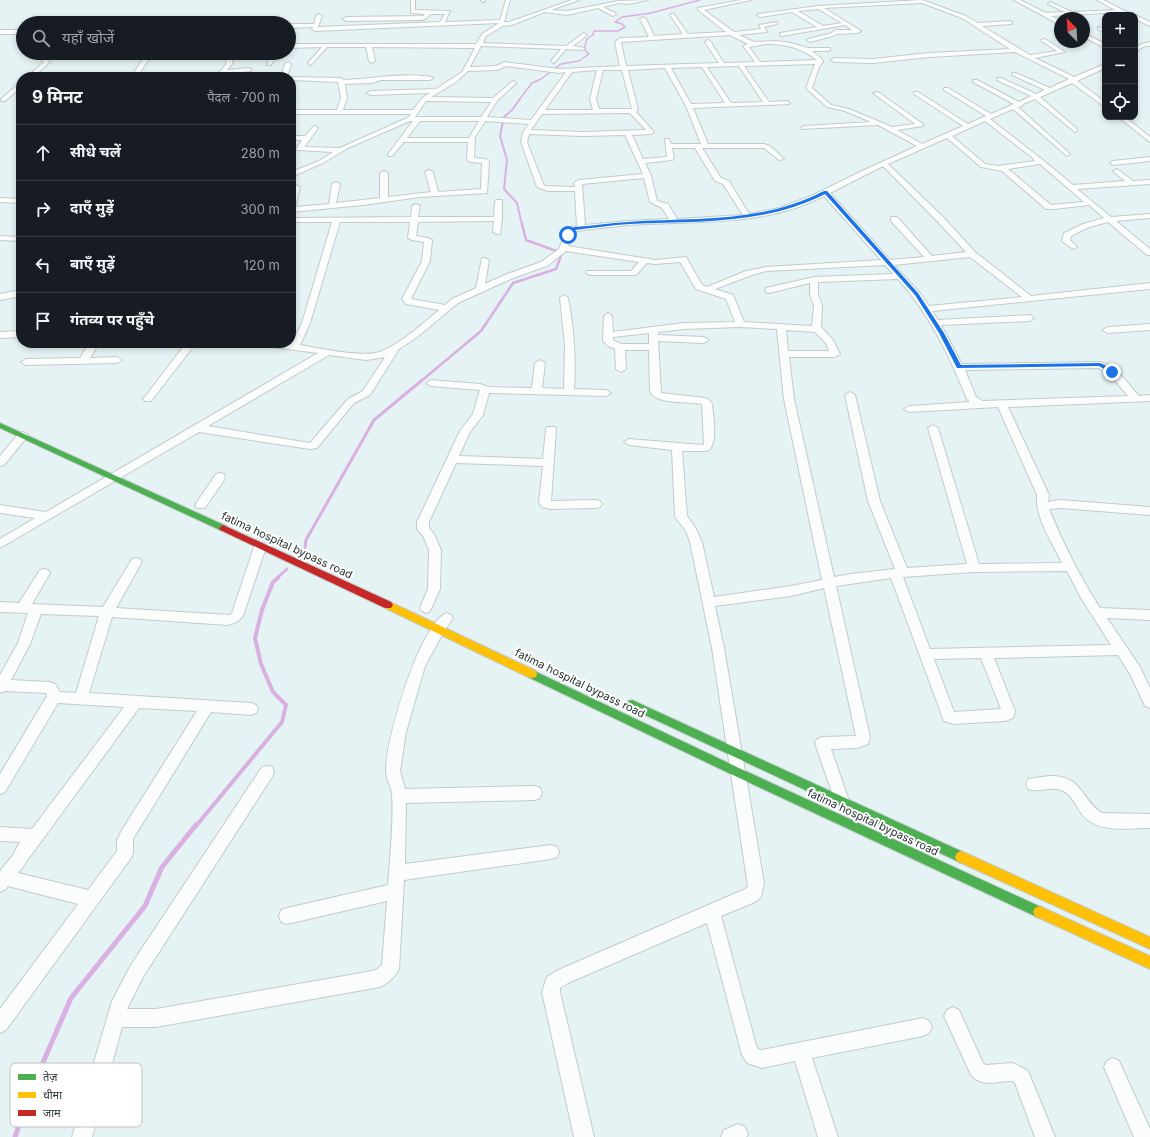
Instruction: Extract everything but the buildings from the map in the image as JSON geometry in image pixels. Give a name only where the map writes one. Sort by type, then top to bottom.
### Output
[{"type":"highway","name":"fatima hospital bypass road","points":[[0,425],[260,547],[437,615],[539,676],[737,772],[1150,964]]},
{"type":"highway","points":[[110,465],[138,477]]},
{"type":"highway","points":[[220,527],[231,518]]},
{"type":"highway","name":"fatima hospital bypass road","points":[[627,702],[1150,943]]},
{"type":"street","points":[[413,0],[412,12],[448,12],[443,22]]},
{"type":"street","points":[[409,119],[424,98],[457,79],[468,69],[486,33],[501,22],[508,0]]},
{"type":"street","points":[[319,16],[316,29],[340,29],[443,22],[501,22],[510,24],[576,0]]},
{"type":"street","points":[[546,11],[564,14],[619,2],[627,4],[646,0]]},
{"type":"street","points":[[749,0],[700,9],[732,33],[753,44]]},
{"type":"street","points":[[1016,0],[1054,20]]},
{"type":"street","points":[[1098,0],[1124,12]]},
{"type":"street","points":[[760,15],[794,11],[818,6],[919,1],[959,15],[977,25],[1016,50],[1074,81],[1102,103]]},
{"type":"street","points":[[1050,3],[1068,12]]},
{"type":"street","points":[[598,6],[613,14]]},
{"type":"street","points":[[810,40],[831,35],[836,32],[858,31],[818,6]]},
{"type":"street","points":[[1087,12],[1120,10]]},
{"type":"street","points":[[794,11],[822,28]]},
{"type":"street","points":[[346,19],[422,18],[428,13]]},
{"type":"street","points":[[1045,15],[1054,14]]},
{"type":"street","points":[[673,15],[687,36]]},
{"type":"street","points":[[443,22],[468,18]]},
{"type":"street","points":[[1138,18],[1150,24]]},
{"type":"street","points":[[643,19],[652,38]]},
{"type":"street","points":[[769,35],[761,26],[774,23]]},
{"type":"street","points":[[977,25],[1010,23]]},
{"type":"street","points":[[782,34],[847,24]]},
{"type":"street","points":[[296,26],[317,25]]},
{"type":"street","points":[[316,35],[322,29]]},
{"type":"street","points":[[334,34],[340,29]]},
{"type":"street","points":[[632,112],[635,110],[619,41],[764,30]]},
{"type":"street","points":[[0,32],[16,32]]},
{"type":"street","points":[[554,61],[566,47],[584,35]]},
{"type":"street","points":[[1090,38],[1102,44]]},
{"type":"street","points":[[311,64],[329,39]]},
{"type":"street","points":[[305,46],[310,40]]},
{"type":"street","points":[[1029,57],[1062,52],[1043,40]]},
{"type":"street","points":[[708,42],[722,64]]},
{"type":"street","points":[[296,46],[323,47],[538,43],[582,48]]},
{"type":"street","points":[[758,63],[746,46],[753,44],[786,45],[806,50],[828,49]]},
{"type":"street","points":[[1138,47],[1150,44]]},
{"type":"street","points":[[369,46],[372,61]]},
{"type":"street","points":[[806,50],[819,59],[820,62]]},
{"type":"street","points":[[834,60],[873,61],[929,55],[1016,50]]},
{"type":"street","points":[[797,57],[805,57],[812,62]]},
{"type":"street","points":[[36,72],[47,62],[44,60]]},
{"type":"street","points":[[137,72],[145,60]]},
{"type":"street","points":[[223,72],[229,64],[230,60]]},
{"type":"street","points":[[269,64],[271,60]]},
{"type":"street","points":[[468,69],[497,68],[505,64],[570,71],[624,67],[820,62]]},
{"type":"street","points":[[820,62],[816,67],[810,89],[843,117]]},
{"type":"street","points":[[229,64],[237,63]]},
{"type":"street","points":[[286,72],[288,64]]},
{"type":"street","points":[[740,64],[768,104]]},
{"type":"street","points":[[703,65],[729,105]]},
{"type":"street","points":[[667,66],[689,106],[706,147]]},
{"type":"street","points":[[294,348],[366,357],[384,354],[413,336],[455,301],[480,288],[544,264],[563,249],[568,235],[574,229],[628,223],[734,219],[781,210],[814,198],[884,164],[1018,106],[1102,67]]},
{"type":"street","points":[[597,112],[593,99],[602,68]]},
{"type":"street","points":[[235,72],[249,70]]},
{"type":"street","points":[[570,71],[526,132],[524,142],[541,187],[548,189],[578,189]]},
{"type":"street","points":[[403,78],[406,73]]},
{"type":"street","points":[[1014,74],[1051,91]]},
{"type":"street","points":[[296,78],[309,78],[313,80],[339,80],[342,82],[372,82],[380,78],[430,78]]},
{"type":"street","points":[[999,79],[1037,97],[1075,130]]},
{"type":"street","points":[[975,80],[1018,106],[1067,154]]},
{"type":"street","points":[[339,112],[344,98],[342,82]]},
{"type":"street","points":[[296,210],[485,190],[486,161],[470,160],[471,140],[495,100],[513,83]]},
{"type":"street","points":[[3,100],[16,88]]},
{"type":"street","points":[[946,89],[989,118],[1150,253]]},
{"type":"street","points":[[370,93],[437,91]]},
{"type":"street","points":[[876,92],[921,125],[893,129]]},
{"type":"street","points":[[916,93],[968,127]]},
{"type":"street","points":[[424,98],[495,100]]},
{"type":"street","points":[[689,106],[787,103]]},
{"type":"street","points":[[419,106],[450,106]]},
{"type":"street","points":[[832,107],[847,110],[893,129],[923,147]]},
{"type":"street","points":[[296,112],[415,112]]},
{"type":"street","points":[[526,132],[583,134],[651,132],[632,112],[541,112]]},
{"type":"street","points":[[296,173],[321,162],[340,150],[409,119],[483,119],[534,122]]},
{"type":"street","points":[[390,155],[418,119]]},
{"type":"street","points":[[1125,120],[1150,140]]},
{"type":"street","points":[[804,128],[881,124]]},
{"type":"street","points":[[315,128],[299,149],[340,150]]},
{"type":"street","points":[[628,133],[641,161],[654,202],[665,206],[674,221]]},
{"type":"street","points":[[949,136],[983,166],[999,168],[1007,171],[1049,206],[1054,207],[1091,203]]},
{"type":"street","points":[[296,138],[308,138]]},
{"type":"street","points":[[401,140],[471,140]]},
{"type":"street","points":[[641,161],[670,159],[668,143],[698,147],[767,146],[780,159]]},
{"type":"street","points":[[698,147],[718,179],[726,183],[747,216]]},
{"type":"street","points":[[1113,162],[1150,159]]},
{"type":"street","points":[[999,168],[1042,162]]},
{"type":"street","points":[[884,164],[940,219],[972,254],[1029,298]]},
{"type":"street","points":[[1117,171],[1131,183]]},
{"type":"street","points":[[429,172],[435,194]]},
{"type":"street","points":[[384,173],[384,200]]},
{"type":"street","points":[[581,228],[578,183],[582,181],[646,176]]},
{"type":"street","points":[[1071,187],[1150,182]]},
{"type":"street","points":[[332,206],[336,184]]},
{"type":"street","points":[[825,192],[916,294],[927,309],[959,367],[972,399],[981,404]]},
{"type":"street","points":[[0,200],[16,201]]},
{"type":"street","points":[[497,232],[498,202]]},
{"type":"street","points":[[416,206],[412,238],[428,240],[426,259],[406,299],[409,302],[446,308]]},
{"type":"street","points":[[1073,247],[1066,241],[1067,235],[1077,228],[1110,218],[1150,216]]},
{"type":"street","points":[[296,220],[498,219]]},
{"type":"street","points":[[894,219],[931,259]]},
{"type":"street","points":[[296,344],[306,323],[336,221]]},
{"type":"street","points":[[0,238],[16,238]]},
{"type":"street","points":[[563,249],[658,262],[683,259],[700,287],[730,297],[740,324]]},
{"type":"street","points":[[706,290],[749,273],[766,269],[887,263],[972,254]]},
{"type":"street","points":[[480,288],[485,260]]},
{"type":"street","points":[[590,273],[633,273],[646,260]]},
{"type":"street","points":[[769,290],[814,280],[900,276]]},
{"type":"street","points":[[784,354],[835,354],[830,342],[818,329],[816,324],[818,305],[814,293],[814,280]]},
{"type":"street","points":[[927,309],[1150,286]]},
{"type":"street","points":[[0,297],[16,294]]},
{"type":"street","points":[[564,298],[569,321],[571,354],[569,392]]},
{"type":"street","points":[[608,316],[609,343],[620,347],[653,338],[684,326],[740,324],[781,328],[818,329]]},
{"type":"street","points":[[935,323],[1030,318]]},
{"type":"street","points":[[1108,330],[1150,327]]},
{"type":"street","points":[[781,328],[789,399],[863,737],[863,740],[857,742],[822,743],[842,802]]},
{"type":"street","points":[[0,334],[16,334]]},
{"type":"street","points":[[608,335],[704,340]]},
{"type":"street","points":[[629,442],[701,450],[706,448],[709,444],[707,404],[705,401],[700,399],[663,398],[655,392],[653,338]]},
{"type":"street","points":[[197,428],[313,446],[351,402],[367,393],[396,347]]},
{"type":"street","points":[[620,347],[621,369]]},
{"type":"street","points":[[82,361],[91,348]]},
{"type":"street","points":[[148,400],[187,348]]},
{"type":"street","points":[[0,544],[327,352]]},
{"type":"street","points":[[26,362],[117,360]]},
{"type":"street","points":[[537,391],[540,363]]},
{"type":"street","points":[[959,367],[1100,365],[1106,367],[1112,372],[1143,399],[1150,408]]},
{"type":"street","points":[[431,383],[480,386],[485,390],[606,392]]},
{"type":"street","points":[[116,1018],[156,1018],[380,978],[390,969],[397,873],[399,796],[393,771],[399,732],[418,666],[437,615],[434,589],[435,550],[428,534],[422,526],[465,431],[478,414],[485,390]]},
{"type":"street","points":[[850,396],[874,501],[926,654],[947,713],[950,717],[954,718],[1008,714],[986,653]]},
{"type":"street","points":[[909,409],[981,404],[1143,399]]},
{"type":"street","points":[[1002,404],[1043,495],[1042,506],[1053,533],[1070,567],[1097,614],[1135,671],[1150,702]]},
{"type":"street","points":[[933,428],[974,568]]},
{"type":"street","points":[[551,429],[546,504],[596,504]]},
{"type":"street","points":[[0,463],[23,436]]},
{"type":"street","points":[[584,1137],[550,992],[553,983],[562,977],[749,896],[755,891],[756,883],[718,648],[696,542],[691,530],[681,517],[678,503],[677,447]]},
{"type":"street","points":[[452,459],[548,463]]},
{"type":"street","points":[[201,504],[220,477]]},
{"type":"street","points":[[1042,506],[1060,504],[1150,511]]},
{"type":"street","points":[[0,509],[46,516]]},
{"type":"street","points":[[0,607],[228,620],[233,619],[237,616],[260,547]]},
{"type":"street","points":[[81,699],[107,612],[136,562]]},
{"type":"street","points":[[708,602],[791,591],[866,576],[974,568],[1070,567]]},
{"type":"street","points":[[0,787],[54,697],[50,688],[0,686],[24,644],[29,609],[44,573]]},
{"type":"street","points":[[1097,614],[1150,615]]},
{"type":"street","points":[[926,654],[1121,650]]},
{"type":"street","points":[[54,697],[251,709]]},
{"type":"street","points":[[91,899],[2,881],[136,702]]},
{"type":"street","points":[[0,1024],[125,853],[125,840],[127,834],[208,706]]},
{"type":"street","points":[[103,1063],[121,1001],[137,971],[267,772]]},
{"type":"street","points":[[1033,784],[1063,783],[1068,785],[1096,819],[1150,821]]},
{"type":"street","points":[[399,796],[535,793]]},
{"type":"street","points":[[0,834],[29,834],[28,844],[24,852]]},
{"type":"street","points":[[397,873],[551,852]]},
{"type":"street","points":[[287,916],[396,892]]},
{"type":"street","points":[[712,912],[748,1049],[753,1057],[762,1059],[923,1027]]},
{"type":"street","points":[[953,1016],[977,1069],[982,1074],[988,1076],[1014,1071],[1022,1077],[1045,1137]]},
{"type":"street","points":[[801,1052],[828,1137]]},
{"type":"street","points":[[1113,1067],[1144,1137]]},
{"type":"street","points":[[82,1137],[85,1127]]},
{"type":"waterway","points":[[519,100],[532,83],[541,79],[561,64],[579,61],[589,54],[584,49],[587,39],[593,35],[594,31],[618,31],[625,27],[622,24],[615,22],[622,17],[651,13],[700,0]]},
{"type":"waterway","points":[[520,99],[512,110],[504,117],[500,136],[507,160],[504,189],[517,203],[522,225]]},
{"type":"waterway","points":[[420,382],[481,331],[513,283],[556,269],[562,253],[526,240],[522,224]]},
{"type":"waterway","points":[[305,548],[306,540],[374,420],[421,381]]},
{"type":"waterway","points":[[276,579],[287,569]]},
{"type":"waterway","points":[[196,826],[282,722],[286,705],[273,692],[261,664],[255,638],[262,610],[273,582],[278,578]]},
{"type":"waterway","points":[[43,1063],[71,998],[145,906],[162,867],[196,825]]},
{"type":"waterway","points":[[15,1137],[18,1127]]},
{"type":"traffic: fast","points":[[0,425],[223,528]]},
{"type":"traffic: fast","points":[[532,674],[737,772],[1039,912]]},
{"type":"traffic: fast","points":[[632,704],[961,857]]},
{"type":"traffic: slow","points":[[388,605],[532,674]]},
{"type":"traffic: slow","points":[[961,857],[1150,943]]},
{"type":"traffic: slow","points":[[1039,912],[1150,963]]},
{"type":"traffic: jam","points":[[223,528],[388,605]]},
{"type":"route","points":[[568,235],[574,229],[628,223],[734,219],[781,210],[814,198],[825,192],[916,294],[942,333],[959,367],[1100,365],[1106,367],[1112,372]]}]
